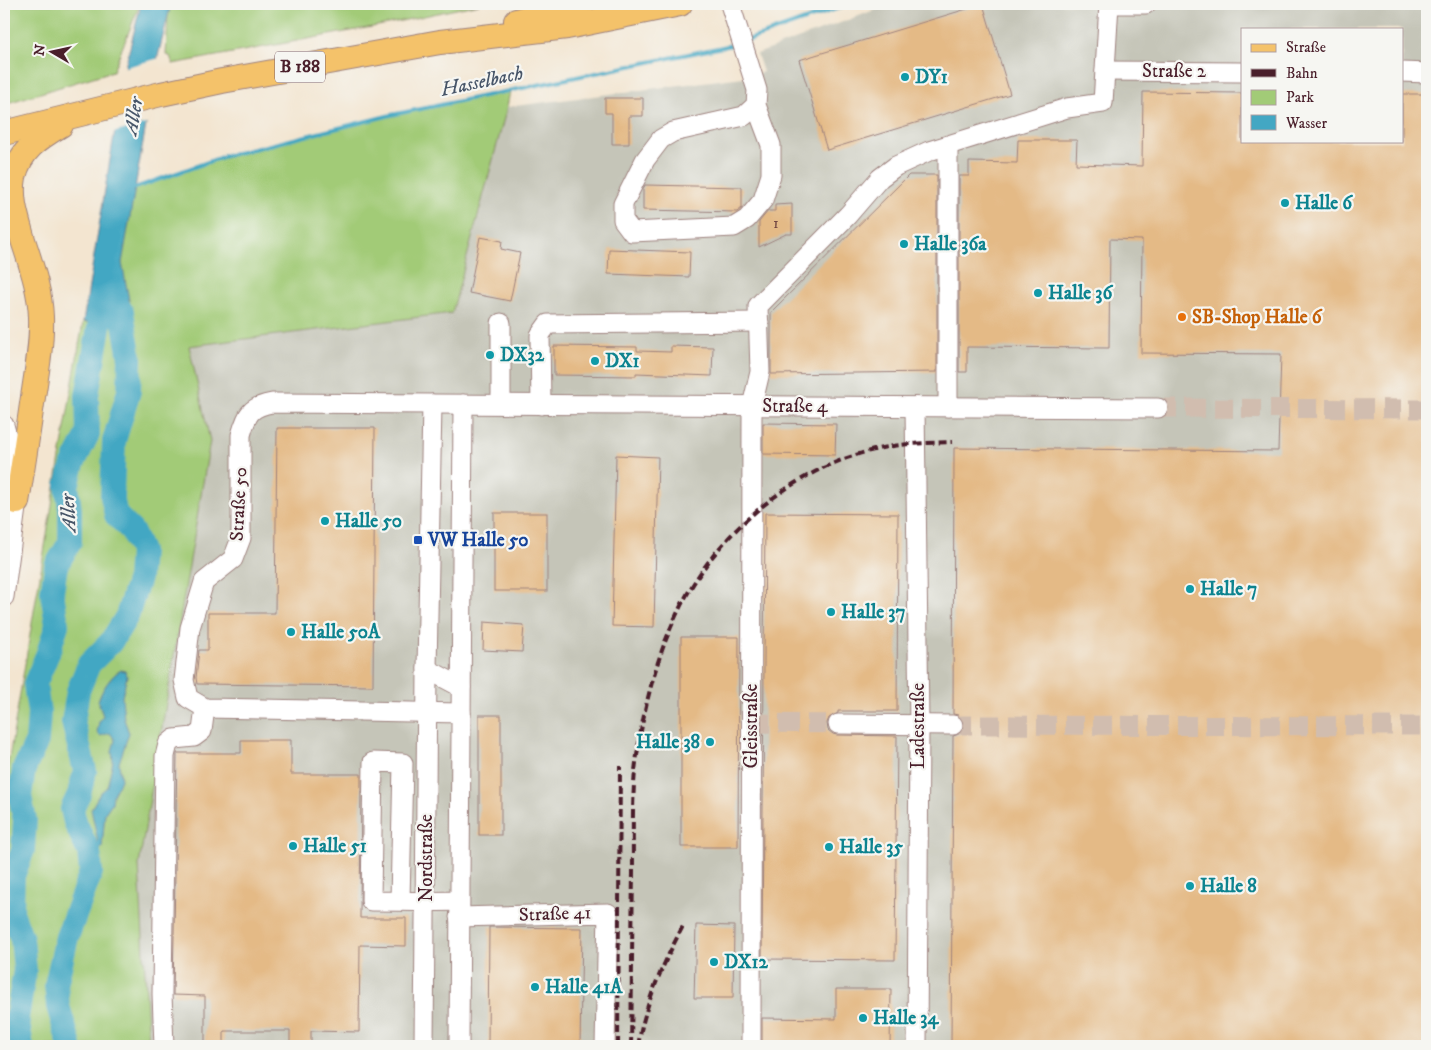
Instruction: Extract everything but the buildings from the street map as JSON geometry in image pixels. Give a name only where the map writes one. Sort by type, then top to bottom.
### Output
[{"type":"main road","name":"B 188","points":[[440,42],[579,4]]},
{"type":"main road","name":"B 188","points":[[6,132],[222,81],[440,42],[566,27],[679,4]]},
{"type":"main road","points":[[11,511],[37,370],[41,318],[40,299],[14,210],[12,195],[14,177],[25,152],[38,138],[80,115]]},
{"type":"street","points":[[730,4],[757,90],[756,105],[771,145],[771,175],[763,200],[747,219],[734,228],[632,232],[623,220],[622,204],[645,160],[661,140],[673,132],[744,116],[756,105]]},
{"type":"street","points":[[1105,71],[1109,4],[1146,4]]},
{"type":"street","name":"Straße 2","points":[[1105,71],[1241,72]]},
{"type":"street","name":"Gleisstraße","points":[[752,1046],[752,406],[760,372],[758,306],[848,215],[880,178],[896,166],[929,151],[1068,108],[1103,102],[1105,71]]},
{"type":"street","points":[[1404,72],[1427,73]]},
{"type":"street","points":[[948,146],[948,407]]},
{"type":"street","points":[[541,405],[540,335],[548,324],[758,322]]},
{"type":"street","points":[[501,404],[502,323]]},
{"type":"street","name":"Straße 50","points":[[204,708],[188,698],[184,680],[190,628],[204,582],[233,559],[241,538],[241,435],[246,419],[257,406],[272,403],[432,404]]},
{"type":"street","name":"Straße 4","points":[[432,404],[1158,408]]},
{"type":"street","name":"Nordstraße","points":[[424,1046],[427,669],[432,404]]},
{"type":"street","name":"Nordstraße","points":[[459,1046],[463,404]]},
{"type":"street","name":"Ladestraße","points":[[914,407],[919,725],[917,1046]]},
{"type":"street","points":[[4,425],[16,472],[4,597]]},
{"type":"street","points":[[427,669],[461,687]]},
{"type":"street","points":[[164,1046],[162,994],[165,756],[168,744],[174,739],[194,737],[202,731],[204,708],[461,712]]},
{"type":"street","points":[[838,724],[953,725]]},
{"type":"street","points":[[400,901],[403,763],[373,762],[371,901],[425,902],[459,909]]},
{"type":"street","name":"Straße 41","points":[[459,909],[608,912],[605,1046]]},
{"type":"shaded area","points":[[891,4],[1427,4],[1427,1046],[149,1046],[139,865],[210,441],[189,346],[452,313],[507,107],[751,76],[763,72],[757,54]]},
{"type":"green space","points":[[4,4],[140,4],[113,71],[4,104]]},
{"type":"green space","points":[[171,4],[479,4],[383,25],[173,64],[170,56],[166,55],[168,14]]},
{"type":"green space","points":[[510,91],[452,313],[189,346],[210,441],[139,865],[149,1046],[4,1046],[4,808],[6,776],[83,322],[114,325],[122,312],[120,193],[225,156],[391,115]]},
{"type":"water","points":[[141,4],[171,4],[158,56],[122,263],[133,321],[114,325],[83,322],[126,63]]},
{"type":"water","points":[[121,670],[125,671],[127,676],[122,697],[124,719],[129,733],[119,763],[121,780],[113,795],[112,803],[105,813],[102,848],[96,852],[89,852],[95,848],[98,842],[91,809],[100,793],[107,787],[113,761],[112,751],[115,740],[110,733],[100,736],[97,732],[99,722],[103,716],[98,701],[107,684]]},
{"type":"pier","points":[[160,58],[150,123],[112,133],[122,68]]},
{"type":"waterway","name":"Hasselbach","points":[[748,40],[850,4]]},
{"type":"waterway","name":"Hasselbach","points":[[132,189],[225,156],[391,115],[737,44]]},
{"type":"waterway","name":"Aller","points":[[22,1046],[17,1018],[25,970],[22,939],[12,912],[13,876],[23,850],[25,820],[20,796],[24,769],[37,741],[39,713],[35,684],[57,625],[52,592],[56,566],[70,542],[70,510],[67,486],[73,464],[88,434],[87,396],[105,293]]},
{"type":"waterway","points":[[70,1046],[58,1006],[56,985],[67,937],[91,872],[89,852],[75,822],[72,809],[79,794],[85,771],[73,722],[78,691],[89,664],[111,642],[127,616],[139,578],[141,551],[132,531],[116,515],[112,497],[114,441],[129,391],[130,359],[122,312],[110,295]]},
{"type":"tunnel","points":[[1158,408],[1427,409]]},
{"type":"tunnel","points":[[751,723],[838,724]]},
{"type":"tunnel","points":[[953,725],[1427,726]]},
{"type":"railway","points":[[631,1046],[635,771],[641,731],[655,672],[676,616],[692,586],[711,558],[733,533],[759,509],[786,489],[815,472],[846,458],[906,444],[952,442]]},
{"type":"railway","points":[[618,1046],[620,766]]},
{"type":"railway","points":[[638,1046],[650,999],[683,926]]},
{"type":"place","name":"DY1","points":[[905,77]]},
{"type":"place","name":"Halle 6","points":[[1285,203]]},
{"type":"place","name":"Halle 36a","points":[[904,244]]},
{"type":"place","name":"Halle 36","points":[[1038,293]]},
{"type":"place","name":"SB-Shop Halle 6","points":[[1182,317]]},
{"type":"place","name":"DX32","points":[[490,355]]},
{"type":"place","name":"DX1","points":[[595,361]]},
{"type":"place","name":"Halle 50","points":[[325,521]]},
{"type":"place","name":"VW Halle 50","points":[[418,540]]},
{"type":"place","name":"Halle 7","points":[[1190,589]]},
{"type":"place","name":"Halle 37","points":[[831,612]]},
{"type":"place","name":"Halle 50A","points":[[291,632]]},
{"type":"place","name":"Halle 38","points":[[710,742]]},
{"type":"place","name":"Halle 51","points":[[293,846]]},
{"type":"place","name":"Halle 35","points":[[829,847]]},
{"type":"place","name":"Halle 8","points":[[1190,886]]},
{"type":"place","name":"DX12","points":[[714,962]]},
{"type":"place","name":"Halle 41A","points":[[535,987]]},
{"type":"place","name":"Halle 34","points":[[863,1018]]}]
